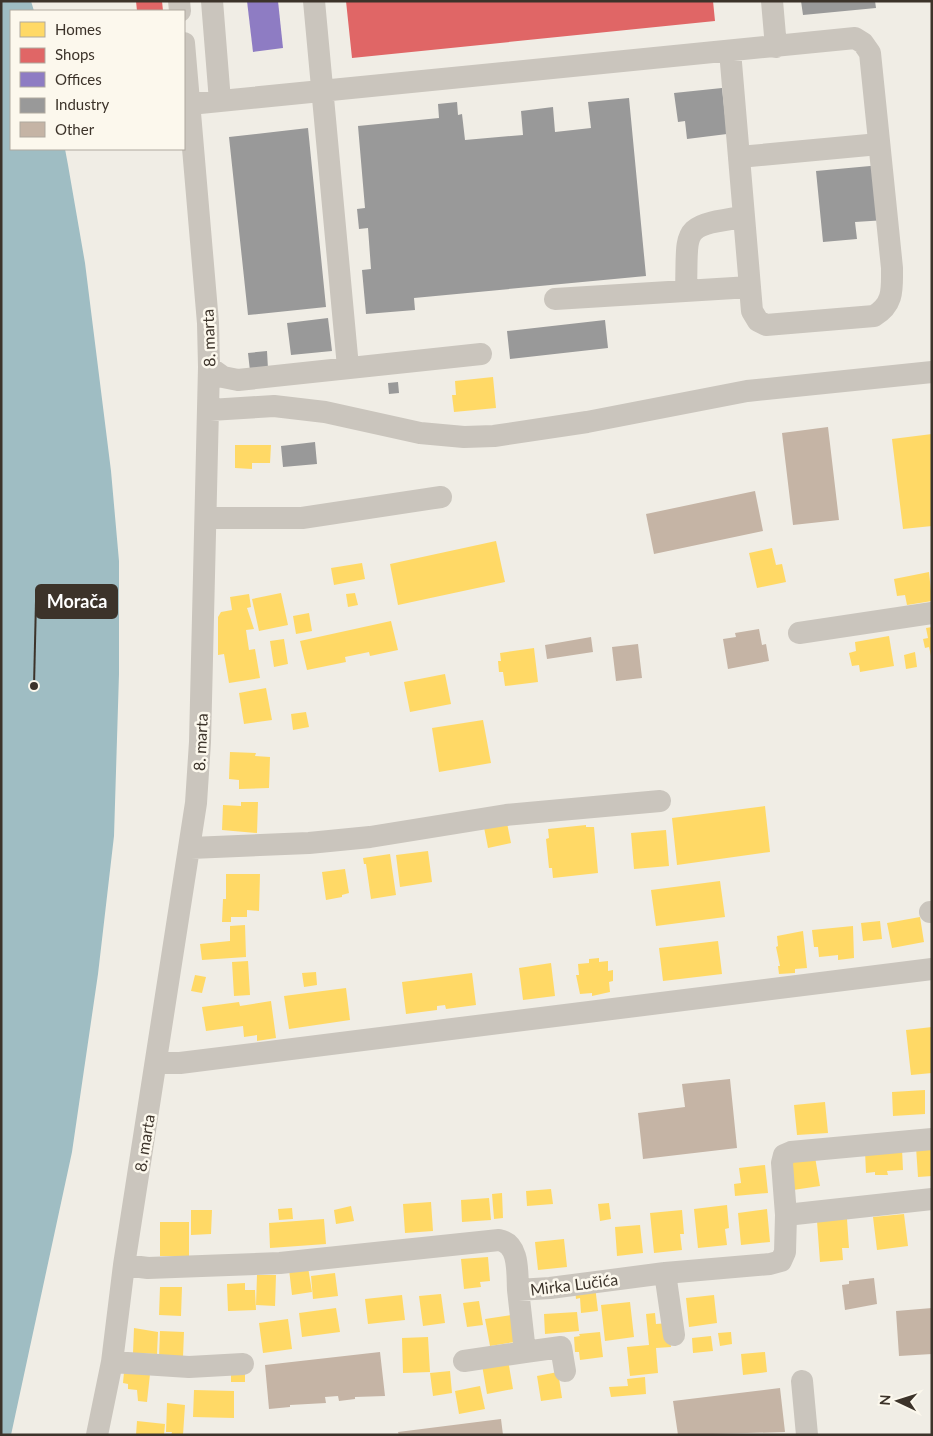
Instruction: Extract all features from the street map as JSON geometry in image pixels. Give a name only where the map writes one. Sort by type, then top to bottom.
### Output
[{"type":"street","points":[[212,1],[220,101]]},
{"type":"street","points":[[314,1],[348,367]]},
{"type":"street","points":[[772,1],[776,47]]},
{"type":"street","points":[[190,104],[855,38],[863,43],[870,53],[892,268],[889,302],[884,310],[874,316],[766,325],[758,321],[752,311],[730,51]]},
{"type":"street","name":"8. marta","points":[[97,1435],[112,1362],[124,1266],[191,848],[200,742],[210,410],[208,323],[185,53]]},
{"type":"street","points":[[739,157],[880,144]]},
{"type":"street","points":[[686,290],[687,240],[694,228],[707,222],[744,217]]},
{"type":"street","points":[[555,299],[750,286]]},
{"type":"street","points":[[209,367],[223,377],[238,380],[481,354]]},
{"type":"street","points":[[210,410],[274,406],[325,412],[420,433],[464,437],[523,433],[748,391],[932,372]]},
{"type":"street","points":[[206,518],[302,518],[441,497]]},
{"type":"street","points":[[799,634],[932,613]]},
{"type":"street","points":[[191,848],[309,843],[370,837],[506,815],[660,801]]},
{"type":"street","points":[[157,1063],[180,1063],[932,969]]},
{"type":"street","points":[[932,1139],[791,1152],[784,1155],[782,1163],[786,1215],[932,1199]]},
{"type":"street","name":"Mirka Lučića","points":[[124,1266],[148,1268],[280,1263],[499,1240],[510,1245],[514,1251],[518,1290],[550,1288],[665,1273],[770,1264],[781,1261],[785,1252],[786,1215]]},
{"type":"street","points":[[665,1273],[674,1335]]},
{"type":"street","points":[[518,1290],[525,1352]]},
{"type":"street","points":[[464,1361],[561,1347],[564,1371]]},
{"type":"street","points":[[112,1362],[189,1367],[243,1364]]},
{"type":"street","points":[[802,1381],[807,1435]]},
{"type":"water","points":[[1,1],[31,1],[34,10],[10,10],[10,150],[65,150],[85,263],[111,471],[119,561],[119,674],[114,836],[98,974],[72,1152],[11,1435],[1,1435]]},
{"type":"building: Homes","points":[[493,377],[496,408],[454,412],[452,395],[456,395],[455,381]]},
{"type":"building: Homes","points":[[932,434],[932,526],[903,529],[892,439]]},
{"type":"building: Homes","points":[[235,445],[271,445],[270,463],[252,463],[252,469],[235,468]]},
{"type":"building: Homes","points":[[496,541],[505,582],[398,605],[390,564]]},
{"type":"building: Homes","points":[[772,548],[776,565],[782,564],[786,582],[757,588],[749,553]]},
{"type":"building: Homes","points":[[362,563],[365,579],[334,585],[331,568]]},
{"type":"building: Homes","points":[[929,572],[932,601],[907,605],[905,595],[897,596],[894,579]]},
{"type":"building: Homes","points":[[281,593],[288,625],[259,631],[252,599]]},
{"type":"building: Homes","points":[[355,593],[358,605],[348,607],[346,594]]},
{"type":"building: Homes","points":[[249,594],[251,607],[247,608],[254,629],[246,630],[249,650],[255,649],[260,678],[229,683],[224,654],[218,655],[218,617],[221,612],[232,610],[230,597]]},
{"type":"building: Homes","points":[[309,613],[312,631],[296,634],[293,616]]},
{"type":"building: Homes","points":[[391,621],[398,650],[370,656],[369,652],[345,657],[346,662],[307,670],[300,641]]},
{"type":"building: Homes","points":[[932,627],[931,656],[929,647],[925,648],[923,639],[928,638],[926,628]]},
{"type":"building: Homes","points":[[889,636],[894,666],[860,672],[859,665],[852,666],[849,653],[856,651],[855,642]]},
{"type":"building: Homes","points":[[284,639],[288,664],[274,667],[270,641]]},
{"type":"building: Homes","points":[[534,648],[538,682],[505,686],[503,672],[499,672],[498,661],[501,661],[500,653]]},
{"type":"building: Homes","points":[[915,652],[917,667],[906,669],[904,655]]},
{"type":"building: Homes","points":[[445,674],[451,704],[410,712],[404,682]]},
{"type":"building: Homes","points":[[266,688],[272,720],[244,724],[239,693]]},
{"type":"building: Homes","points":[[306,712],[309,727],[293,730],[291,714]]},
{"type":"building: Homes","points":[[483,720],[491,763],[439,772],[432,728]]},
{"type":"building: Homes","points":[[230,752],[256,753],[255,756],[270,757],[269,788],[239,789],[239,780],[229,779]]},
{"type":"building: Homes","points":[[241,802],[258,802],[257,833],[222,830],[223,805],[241,806]]},
{"type":"building: Homes","points":[[765,806],[770,852],[677,865],[672,818]]},
{"type":"building: Homes","points":[[506,818],[511,843],[488,848],[483,822]]},
{"type":"building: Homes","points":[[586,825],[586,827],[594,827],[598,873],[553,878],[552,868],[549,868],[546,839],[549,838],[548,829]]},
{"type":"building: Homes","points":[[666,830],[669,866],[634,869],[631,833]]},
{"type":"building: Homes","points":[[428,851],[432,882],[400,887],[396,855]]},
{"type":"building: Homes","points":[[390,854],[396,895],[371,899],[366,864],[364,864],[363,858]]},
{"type":"building: Homes","points":[[345,869],[349,893],[342,895],[342,897],[326,900],[322,872]]},
{"type":"building: Homes","points":[[226,874],[260,874],[259,911],[247,910],[247,917],[231,917],[231,922],[222,922],[223,899],[226,899]]},
{"type":"building: Homes","points":[[720,881],[725,917],[656,926],[651,890]]},
{"type":"building: Homes","points":[[920,917],[924,942],[892,948],[887,923]]},
{"type":"building: Homes","points":[[880,921],[882,939],[863,941],[861,923]]},
{"type":"building: Homes","points":[[245,925],[246,957],[202,960],[200,944],[230,941],[230,926]]},
{"type":"building: Homes","points":[[853,926],[854,958],[838,960],[838,955],[819,957],[818,947],[814,947],[812,930]]},
{"type":"building: Homes","points":[[803,931],[807,968],[795,969],[795,973],[779,974],[778,966],[780,966],[776,947],[778,946],[777,936]]},
{"type":"building: Homes","points":[[718,941],[722,974],[663,981],[659,948]]},
{"type":"building: Homes","points":[[599,958],[599,962],[608,961],[608,971],[613,970],[613,981],[609,982],[610,992],[592,996],[592,993],[580,994],[576,975],[579,975],[578,964],[589,963],[589,959]]},
{"type":"building: Homes","points":[[248,961],[250,995],[234,996],[232,962]]},
{"type":"building: Homes","points":[[551,963],[555,996],[523,1000],[519,968]]},
{"type":"building: Homes","points":[[316,972],[317,985],[304,987],[302,973]]},
{"type":"building: Homes","points":[[472,973],[476,1005],[446,1009],[445,1005],[437,1006],[437,1010],[406,1014],[402,982]]},
{"type":"building: Homes","points":[[195,975],[206,977],[202,993],[191,991]]},
{"type":"building: Homes","points":[[346,988],[350,1020],[289,1029],[284,996]]},
{"type":"building: Homes","points":[[271,1001],[276,1038],[257,1041],[257,1035],[244,1037],[243,1026],[206,1031],[202,1007],[239,1002],[240,1006]]},
{"type":"building: Homes","points":[[932,1027],[932,1073],[911,1075],[906,1030]]},
{"type":"building: Homes","points":[[925,1090],[925,1114],[893,1116],[892,1092]]},
{"type":"building: Homes","points":[[825,1102],[828,1133],[797,1135],[794,1105]]},
{"type":"building: Homes","points":[[932,1145],[932,1176],[918,1177],[916,1147]]},
{"type":"building: Homes","points":[[902,1149],[903,1170],[887,1171],[888,1175],[875,1175],[875,1172],[866,1173],[865,1151]]},
{"type":"building: Homes","points":[[815,1157],[820,1186],[793,1190],[789,1161]]},
{"type":"building: Homes","points":[[765,1165],[768,1193],[735,1196],[734,1184],[741,1183],[739,1168]]},
{"type":"building: Homes","points":[[551,1189],[553,1204],[527,1206],[526,1191]]},
{"type":"building: Homes","points":[[502,1193],[503,1218],[494,1219],[492,1194]]},
{"type":"building: Homes","points":[[489,1198],[491,1220],[462,1222],[461,1200]]},
{"type":"building: Homes","points":[[431,1202],[433,1231],[405,1233],[403,1204]]},
{"type":"building: Homes","points":[[609,1203],[611,1219],[600,1221],[598,1204]]},
{"type":"building: Homes","points":[[727,1205],[729,1228],[725,1229],[727,1245],[698,1248],[694,1209]]},
{"type":"building: Homes","points":[[351,1206],[354,1221],[336,1224],[334,1210]]},
{"type":"building: Homes","points":[[292,1208],[293,1219],[279,1220],[278,1209]]},
{"type":"building: Homes","points":[[767,1209],[770,1242],[741,1245],[738,1213]]},
{"type":"building: Homes","points":[[191,1210],[212,1210],[211,1234],[191,1235]]},
{"type":"building: Homes","points":[[682,1210],[684,1234],[680,1234],[682,1250],[654,1253],[650,1213]]},
{"type":"building: Homes","points":[[904,1214],[908,1246],[877,1250],[873,1217]]},
{"type":"building: Homes","points":[[324,1219],[326,1244],[270,1248],[269,1223]]},
{"type":"building: Homes","points":[[847,1219],[849,1248],[842,1248],[843,1260],[820,1262],[817,1221]]},
{"type":"building: Homes","points":[[160,1222],[189,1222],[189,1256],[160,1256]]},
{"type":"building: Homes","points":[[640,1225],[643,1253],[617,1256],[615,1227]]},
{"type":"building: Homes","points":[[564,1239],[567,1267],[538,1270],[535,1242]]},
{"type":"building: Homes","points":[[488,1257],[490,1281],[480,1282],[481,1287],[464,1289],[461,1259]]},
{"type":"building: Homes","points":[[308,1267],[312,1292],[292,1295],[289,1269]]},
{"type":"building: Homes","points":[[335,1273],[338,1296],[313,1299],[311,1276]]},
{"type":"building: Homes","points":[[257,1275],[276,1275],[275,1306],[256,1305]]},
{"type":"building: Homes","points":[[245,1283],[245,1290],[255,1290],[256,1310],[228,1311],[227,1284]]},
{"type":"building: Homes","points":[[595,1286],[598,1311],[581,1313],[580,1298],[576,1299],[575,1289]]},
{"type":"building: Homes","points":[[160,1287],[182,1287],[181,1316],[159,1315]]},
{"type":"building: Homes","points":[[441,1294],[445,1323],[423,1326],[419,1296]]},
{"type":"building: Homes","points":[[402,1295],[405,1320],[368,1324],[365,1299]]},
{"type":"building: Homes","points":[[714,1295],[717,1323],[689,1327],[686,1298]]},
{"type":"building: Homes","points":[[479,1301],[483,1325],[467,1327],[463,1303]]},
{"type":"building: Homes","points":[[630,1302],[634,1337],[605,1341],[601,1305]]},
{"type":"building: Homes","points":[[336,1308],[340,1332],[302,1337],[299,1313]]},
{"type":"building: Homes","points":[[577,1312],[579,1331],[545,1334],[544,1314]]},
{"type":"building: Homes","points":[[655,1313],[656,1324],[668,1323],[671,1347],[656,1348],[658,1373],[630,1376],[627,1347],[649,1345],[646,1314]]},
{"type":"building: Homes","points":[[511,1315],[515,1342],[490,1346],[485,1319]]},
{"type":"building: Homes","points":[[288,1319],[292,1349],[263,1353],[259,1323]]},
{"type":"building: Homes","points":[[134,1328],[158,1332],[157,1354],[133,1353]]},
{"type":"building: Homes","points":[[160,1331],[184,1332],[183,1357],[159,1357]]},
{"type":"building: Homes","points":[[600,1332],[603,1357],[580,1360],[579,1352],[575,1352],[574,1337],[580,1336],[579,1334]]},
{"type":"building: Homes","points":[[731,1332],[732,1344],[720,1346],[718,1333]]},
{"type":"building: Homes","points":[[711,1336],[713,1351],[693,1353],[692,1338]]},
{"type":"building: Homes","points":[[428,1337],[430,1372],[403,1373],[402,1338]]},
{"type":"building: Homes","points":[[765,1352],[767,1372],[743,1375],[741,1354]]},
{"type":"building: Homes","points":[[508,1360],[513,1389],[487,1394],[482,1365]]},
{"type":"building: Homes","points":[[231,1366],[245,1366],[245,1382],[231,1382]]},
{"type":"building: Homes","points":[[450,1371],[452,1393],[433,1396],[430,1373]]},
{"type":"building: Homes","points":[[124,1372],[150,1374],[147,1402],[138,1401],[137,1390],[128,1389],[128,1384],[123,1383]]},
{"type":"building: Homes","points":[[558,1372],[562,1398],[541,1401],[537,1376]]},
{"type":"building: Homes","points":[[645,1377],[646,1394],[611,1397],[609,1387],[628,1386],[627,1379]]},
{"type":"building: Homes","points":[[480,1386],[485,1409],[459,1414],[455,1391]]},
{"type":"building: Homes","points":[[194,1390],[234,1391],[234,1418],[193,1417]]},
{"type":"building: Homes","points":[[167,1403],[185,1405],[183,1435],[171,1435],[172,1432],[166,1432]]},
{"type":"building: Homes","points":[[137,1421],[165,1424],[164,1435],[136,1435]]},
{"type":"building: Shops","points":[[136,1],[162,1],[163,10],[137,10]]},
{"type":"building: Shops","points":[[346,1],[713,1],[715,21],[352,58]]},
{"type":"building: Offices","points":[[247,1],[278,1],[283,48],[253,52]]},
{"type":"building: Industry","points":[[801,1],[875,1],[876,8],[803,15]]},
{"type":"building: Industry","points":[[722,88],[727,134],[687,139],[685,121],[678,122],[674,93]]},
{"type":"building: Industry","points":[[629,98],[646,276],[414,298],[415,310],[366,314],[362,270],[371,269],[368,228],[359,229],[357,209],[365,208],[358,126],[439,118],[438,104],[457,102],[458,115],[462,114],[465,140],[523,135],[521,111],[553,107],[555,132],[591,128],[588,102]]},
{"type":"building: Industry","points":[[308,128],[326,307],[248,315],[229,137]]},
{"type":"building: Industry","points":[[881,165],[886,220],[855,222],[857,239],[823,242],[816,171]]},
{"type":"building: Industry","points":[[328,318],[332,351],[291,355],[287,323]]},
{"type":"building: Industry","points":[[605,320],[608,348],[510,359],[507,331]]},
{"type":"building: Industry","points":[[267,351],[268,369],[250,371],[248,353]]},
{"type":"building: Industry","points":[[398,382],[399,393],[389,394],[388,383]]},
{"type":"building: Industry","points":[[315,442],[317,464],[283,467],[281,446]]},
{"type":"building: Other","points":[[828,427],[839,520],[793,525],[782,433]]},
{"type":"building: Other","points":[[755,491],[763,531],[654,554],[646,514]]},
{"type":"building: Other","points":[[759,629],[762,645],[766,644],[769,661],[728,669],[723,639],[736,637],[735,633]]},
{"type":"building: Other","points":[[591,637],[593,652],[547,659],[545,645]]},
{"type":"building: Other","points":[[638,644],[642,678],[616,681],[612,647]]},
{"type":"building: Other","points":[[730,1079],[737,1148],[643,1159],[638,1113],[685,1107],[682,1084]]},
{"type":"building: Other","points":[[874,1278],[877,1304],[845,1310],[842,1285],[849,1284],[849,1281]]},
{"type":"building: Other","points":[[932,1308],[932,1354],[899,1356],[896,1311]]},
{"type":"building: Other","points":[[380,1352],[385,1396],[355,1397],[355,1399],[339,1401],[338,1396],[325,1397],[326,1403],[290,1405],[290,1407],[269,1409],[265,1365]]},
{"type":"building: Other","points":[[780,1388],[785,1432],[678,1435],[673,1401]]},
{"type":"building: Other","points":[[501,1419],[503,1435],[399,1435],[398,1432]]},
{"type":"place","name":"Morača","points":[[34,686]]}]
